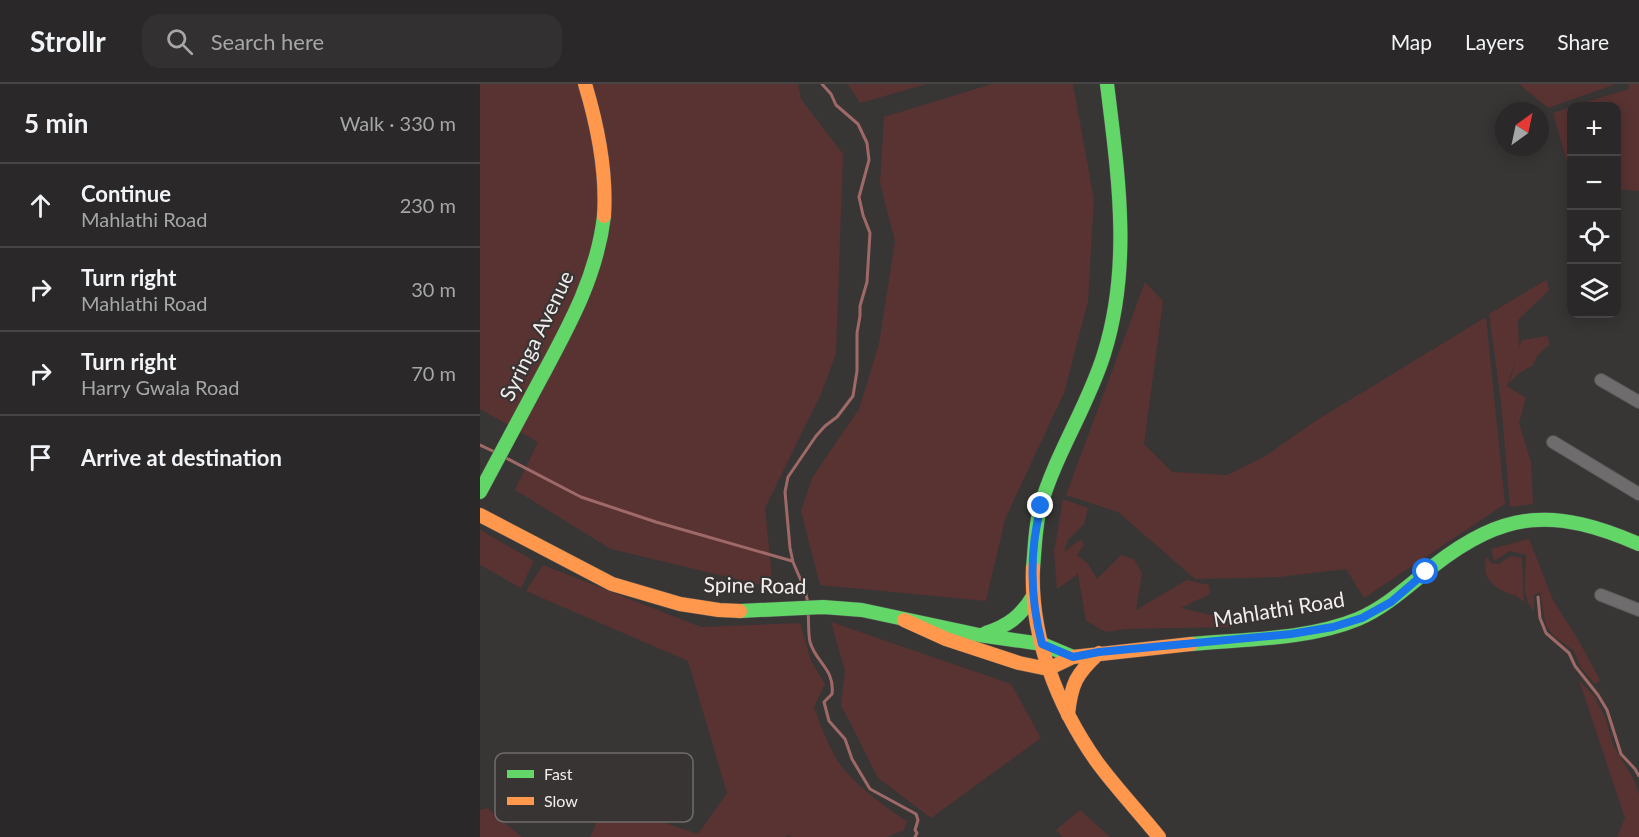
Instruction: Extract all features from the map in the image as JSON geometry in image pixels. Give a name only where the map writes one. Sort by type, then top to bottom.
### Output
[{"type":"street","name":"Syringa Avenue","points":[[480,492],[581,302],[596,261],[604,215],[603,166],[597,123],[585,84]]},
{"type":"street","points":[[1107,84],[1121,227],[1120,282],[1105,353],[1041,506],[1034,549],[1033,596],[1048,669],[1068,715],[1098,763],[1159,837]]},
{"type":"street","points":[[1601,380],[1639,402]]},
{"type":"street","points":[[1553,442],[1639,494]]},
{"type":"street","name":"Spine Road","points":[[480,514],[612,584],[680,604],[719,610],[749,611],[801,608],[862,610],[979,635],[1042,644]]},
{"type":"street","name":"Mahlathi Road","points":[[1048,669],[1073,657],[1099,652],[1291,634],[1362,618],[1391,602],[1450,552],[1479,535],[1525,520],[1565,521],[1595,527],[1639,544]]},
{"type":"street","points":[[1601,595],[1639,610]]},
{"type":"street","points":[[979,635],[1011,624],[1025,610],[1033,596]]},
{"type":"street","name":"Spine Road","points":[[904,620],[946,639],[1019,663],[1048,669]]},
{"type":"street","points":[[1042,644],[1073,657]]},
{"type":"street","points":[[1068,715],[1073,679],[1079,670],[1099,652]]},
{"type":"shaded area","points":[[480,84],[798,84],[801,99],[843,154],[836,354],[821,394],[765,508],[773,588],[611,549],[515,490],[538,442],[480,409]]},
{"type":"shaded area","points":[[848,84],[927,84],[860,103]]},
{"type":"shaded area","points":[[992,84],[1073,84],[1094,200],[1088,301],[1064,393],[1005,519],[986,601],[820,585],[801,511],[812,478],[859,409],[879,344],[895,241],[880,183],[884,117]]},
{"type":"shaded area","points":[[1519,84],[1616,84],[1549,108],[1549,102],[1541,102]]},
{"type":"shaded area","points":[[1629,84],[1639,84],[1639,191],[1621,189],[1621,102],[1586,102],[1629,89]]},
{"type":"shaded area","points":[[1567,109],[1567,163],[1553,113]]},
{"type":"shaded area","points":[[1546,280],[1549,290],[1518,320],[1519,347],[1522,340],[1547,336],[1550,344],[1537,356],[1533,365],[1518,374],[1509,384],[1518,353],[1507,386],[1526,398],[1519,423],[1531,462],[1533,504],[1510,507],[1501,402],[1489,314]]},
{"type":"shaded area","points":[[1145,282],[1163,301],[1144,444],[1172,472],[1227,475],[1264,457],[1317,420],[1486,317],[1505,504],[1364,598],[1346,569],[1279,577],[1195,579],[1118,512],[1066,495]]},
{"type":"shaded area","points":[[1063,499],[1088,508],[1084,524],[1068,540],[1064,552],[1081,539],[1084,545],[1077,555],[1088,564],[1097,579],[1121,555],[1134,559],[1142,573],[1136,610],[1187,580],[1209,585],[1210,594],[1181,608],[1224,618],[1232,627],[1127,629],[1106,632],[1086,621],[1078,574],[1057,589],[1054,552]]},
{"type":"shaded area","points":[[480,530],[534,561],[521,588],[480,565]]},
{"type":"shaded area","points":[[1529,539],[1553,600],[1600,680],[1595,684],[1581,668],[1574,651],[1554,636],[1546,626],[1540,592],[1534,595],[1534,611],[1530,605],[1525,592],[1526,555],[1510,551],[1494,561],[1491,549]]},
{"type":"shaded area","points":[[1486,556],[1491,563],[1499,564],[1511,556],[1522,558],[1524,602],[1515,595],[1496,587],[1489,580],[1485,567]]},
{"type":"shaded area","points":[[543,565],[701,627],[800,623],[811,661],[825,684],[814,707],[831,749],[840,764],[857,783],[907,821],[904,830],[887,837],[791,837],[790,835],[785,837],[590,837],[597,822],[662,822],[698,834],[727,793],[688,661],[526,591]]},
{"type":"shaded area","points":[[831,622],[1011,684],[1041,738],[931,818],[878,778],[841,705],[845,671]]},
{"type":"shaded area","points":[[1579,680],[1595,697],[1606,720],[1613,745],[1634,780],[1639,794],[1639,837],[1617,837],[1625,818]]},
{"type":"shaded area","points":[[487,808],[495,815],[495,822],[504,822],[522,837],[480,837],[480,810]]},
{"type":"shaded area","points":[[1080,810],[1110,837],[1063,837],[1056,830]]},
{"type":"waterway","points":[[808,603],[790,548],[785,492],[788,477],[816,436],[837,417],[853,396],[857,371],[857,333],[860,306],[867,282],[870,233],[859,197],[869,160],[867,143],[858,124],[836,105],[831,94],[822,84]]},
{"type":"waterway","points":[[480,445],[495,452]]},
{"type":"waterway","points":[[506,458],[581,497],[656,522],[792,561]]},
{"type":"waterway","points":[[1538,597],[1540,618],[1546,633],[1569,653],[1575,666],[1598,695],[1607,710],[1621,754],[1639,776]]},
{"type":"waterway","points":[[808,612],[810,642],[831,678],[832,694],[824,702],[829,721],[845,739],[852,759],[870,789],[916,814],[918,820],[915,837]]},
{"type":"traffic: fast","points":[[1033,568],[1036,528],[1047,486],[1090,392],[1113,321],[1118,287],[1120,219],[1107,84]]},
{"type":"traffic: fast","points":[[480,492],[562,339],[580,300],[595,259],[604,216]]},
{"type":"traffic: fast","points":[[1191,644],[1297,635],[1358,619],[1387,602],[1459,548],[1484,534],[1508,525],[1532,520],[1556,520],[1582,524],[1639,544]]},
{"type":"traffic: fast","points":[[986,633],[1013,619],[1033,596]]},
{"type":"traffic: fast","points":[[740,611],[823,607],[862,610],[979,635],[1042,644],[1073,657]]},
{"type":"traffic: slow","points":[[585,84],[600,149],[604,182],[604,216]]},
{"type":"traffic: slow","points":[[480,515],[612,584],[680,604],[740,611]]},
{"type":"traffic: slow","points":[[1033,568],[1036,620],[1049,670],[1059,695],[1083,741],[1097,762],[1159,837]]},
{"type":"traffic: slow","points":[[904,620],[946,639],[1019,663],[1048,669],[1073,657],[1191,644]]},
{"type":"traffic: slow","points":[[1068,715],[1076,680],[1099,653]]},
{"type":"route","points":[[1041,506],[1036,527],[1033,560],[1034,610],[1042,644],[1073,657],[1099,652],[1291,634],[1333,627],[1362,618],[1391,602],[1426,572]]}]
